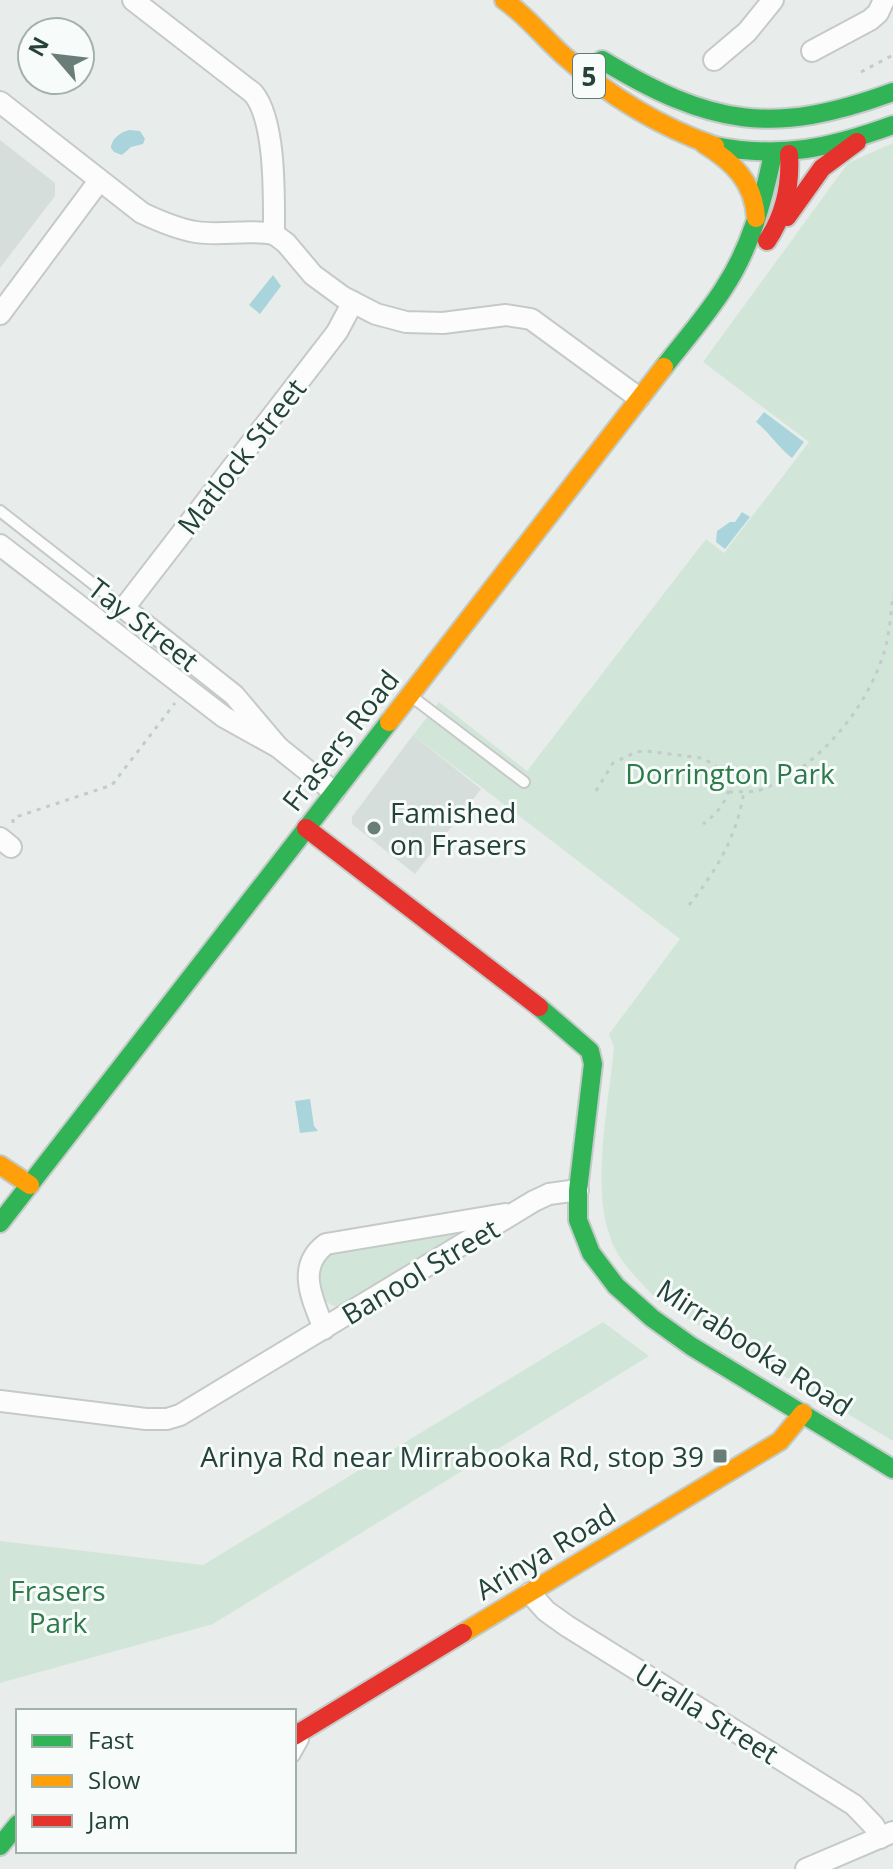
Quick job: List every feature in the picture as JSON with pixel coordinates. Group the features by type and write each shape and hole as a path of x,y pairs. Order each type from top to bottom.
{"main road":[{"name":"5","path":"504,0 533,22 561,53 622,103 665,129 704,144 781,154 829,148 893,125"},
{"name":"5","path":"533,22 570,39 631,79 686,106 737,118 782,120 823,116 893,92"},
{"path":"781,154 782,120"},
{"path":"770,237 826,164 866,137"},
{"name":"Frasers Road","path":"704,144 737,168 753,193 755,220 747,251"},
{"name":"Frasers Road","path":"0,1223 723,290 770,237 786,200 781,154"},
{"name":"Frasers Road","path":"723,290 747,251 781,154"},
{"name":"Mirrabooka Road","path":"306,828 564,1026 590,1051 593,1064 578,1190 578,1220 591,1253 616,1286 652,1318 691,1346 893,1469"},
{"path":"0,1165 30,1185"},
{"name":"Arinya Road","path":"302,1732 780,1441 803,1413"},
{"path":"0,1846 16,1826"}],"street":[{"path":"133,0 253,93 262,104 268,123 274,234"},
{"path":"714,60 753,25 773,0"},
{"path":"812,51 873,18 884,0"},
{"path":"0,102 142,213 197,232 274,234 286,243 313,275 376,314 406,322 443,323 506,315 531,319 639,398"},
{"path":"0,314 99,181"},
{"name":"Matlock Street","path":"124,608 337,332 353,302"},
{"name":"Tay Street","path":"0,545 224,717 278,747 334,792"},
{"name":"Tay Street","path":"124,608 234,695 278,747"},
{"name":"Banool Street","path":"0,1401 137,1418 174,1417 516,1212 549,1194 578,1190"},
{"name":"Banool Street","path":"324,1329 307,1277 315,1254 326,1244 516,1212"},
{"name":"Uralla Street","path":"530,1593 546,1611 567,1626 854,1805 886,1835"},
{"path":"806,1869 886,1835"}],"lane":[{"name":"Tay Street","path":"0,511 124,608"},
{"path":"410,695 524,782"}],"path":[{"path":"729,789 757,791 798,771 839,731 868,690 886,644 893,595"},
{"path":"6,842 13,818 112,785 179,698"},
{"path":"596,791 613,763 645,751 702,758 715,765 729,789"},
{"path":"703,824 716,813 729,789 755,777"},
{"path":"689,905 727,851 744,791"}],"shaded area":[{"path":"0,140 55,183 55,196 0,268"},
{"path":"413,735 481,789 415,874 352,824 352,817"}],"green space":[{"name":"Dorrington Park","path":"893,143 893,1441 658,1301 618,1255 610,1237 602,1193 603,1144 614,1047 609,1034 680,939 413,735 439,702 527,771 706,539 724,553 809,442 703,362 848,163"},
{"path":"467,1229 338,1307 323,1298 319,1291 319,1274 326,1258 333,1252"},
{"name":"Frasers Park","path":"603,1322 649,1356 213,1624 0,1683 0,1541 203,1565"}],"water":[{"path":"130,130 140,131 145,139 143,144 131,147 122,155 114,152 111,145 115,139"},
{"path":"273,275 281,286 260,314 249,305"},
{"path":"764,412 804,442 792,458 756,422"},
{"path":"742,512 750,517 725,549 716,542 717,531 735,522"},
{"path":"310,1099 314,1126 318,1131 300,1133 295,1101"}],"traffic: fast":[{"path":"602,60 677,99 710,111 743,117 777,119 812,115 893,92"},
{"path":"715,146 762,151 806,149 848,140 893,125"},
{"path":"664,367 710,308 742,256 755,223 773,154"},
{"path":"0,1223 389,722"},
{"path":"539,1007 590,1051 593,1064 578,1190 578,1220 591,1253 616,1286 652,1318 691,1346 893,1469"},
{"path":"0,1846 16,1826"}],"traffic: slow":[{"path":"504,0 563,55 616,97 673,129 715,146"},
{"path":"704,144 740,174 751,194 756,218"},
{"path":"389,722 664,367"},
{"path":"0,1165 30,1185"},
{"path":"463,1633 780,1441 803,1413"}],"traffic: jam":[{"path":"787,217 822,168 857,142"},
{"path":"767,241 786,199 789,154"},
{"path":"306,828 539,1007"},
{"path":"296,1735 463,1633"}],"place":[{"name":"Famished on Frasers","path":"374,828"},
{"name":"Arinya Rd near Mirrabooka Rd, stop 39","path":"720,1456"}]}
